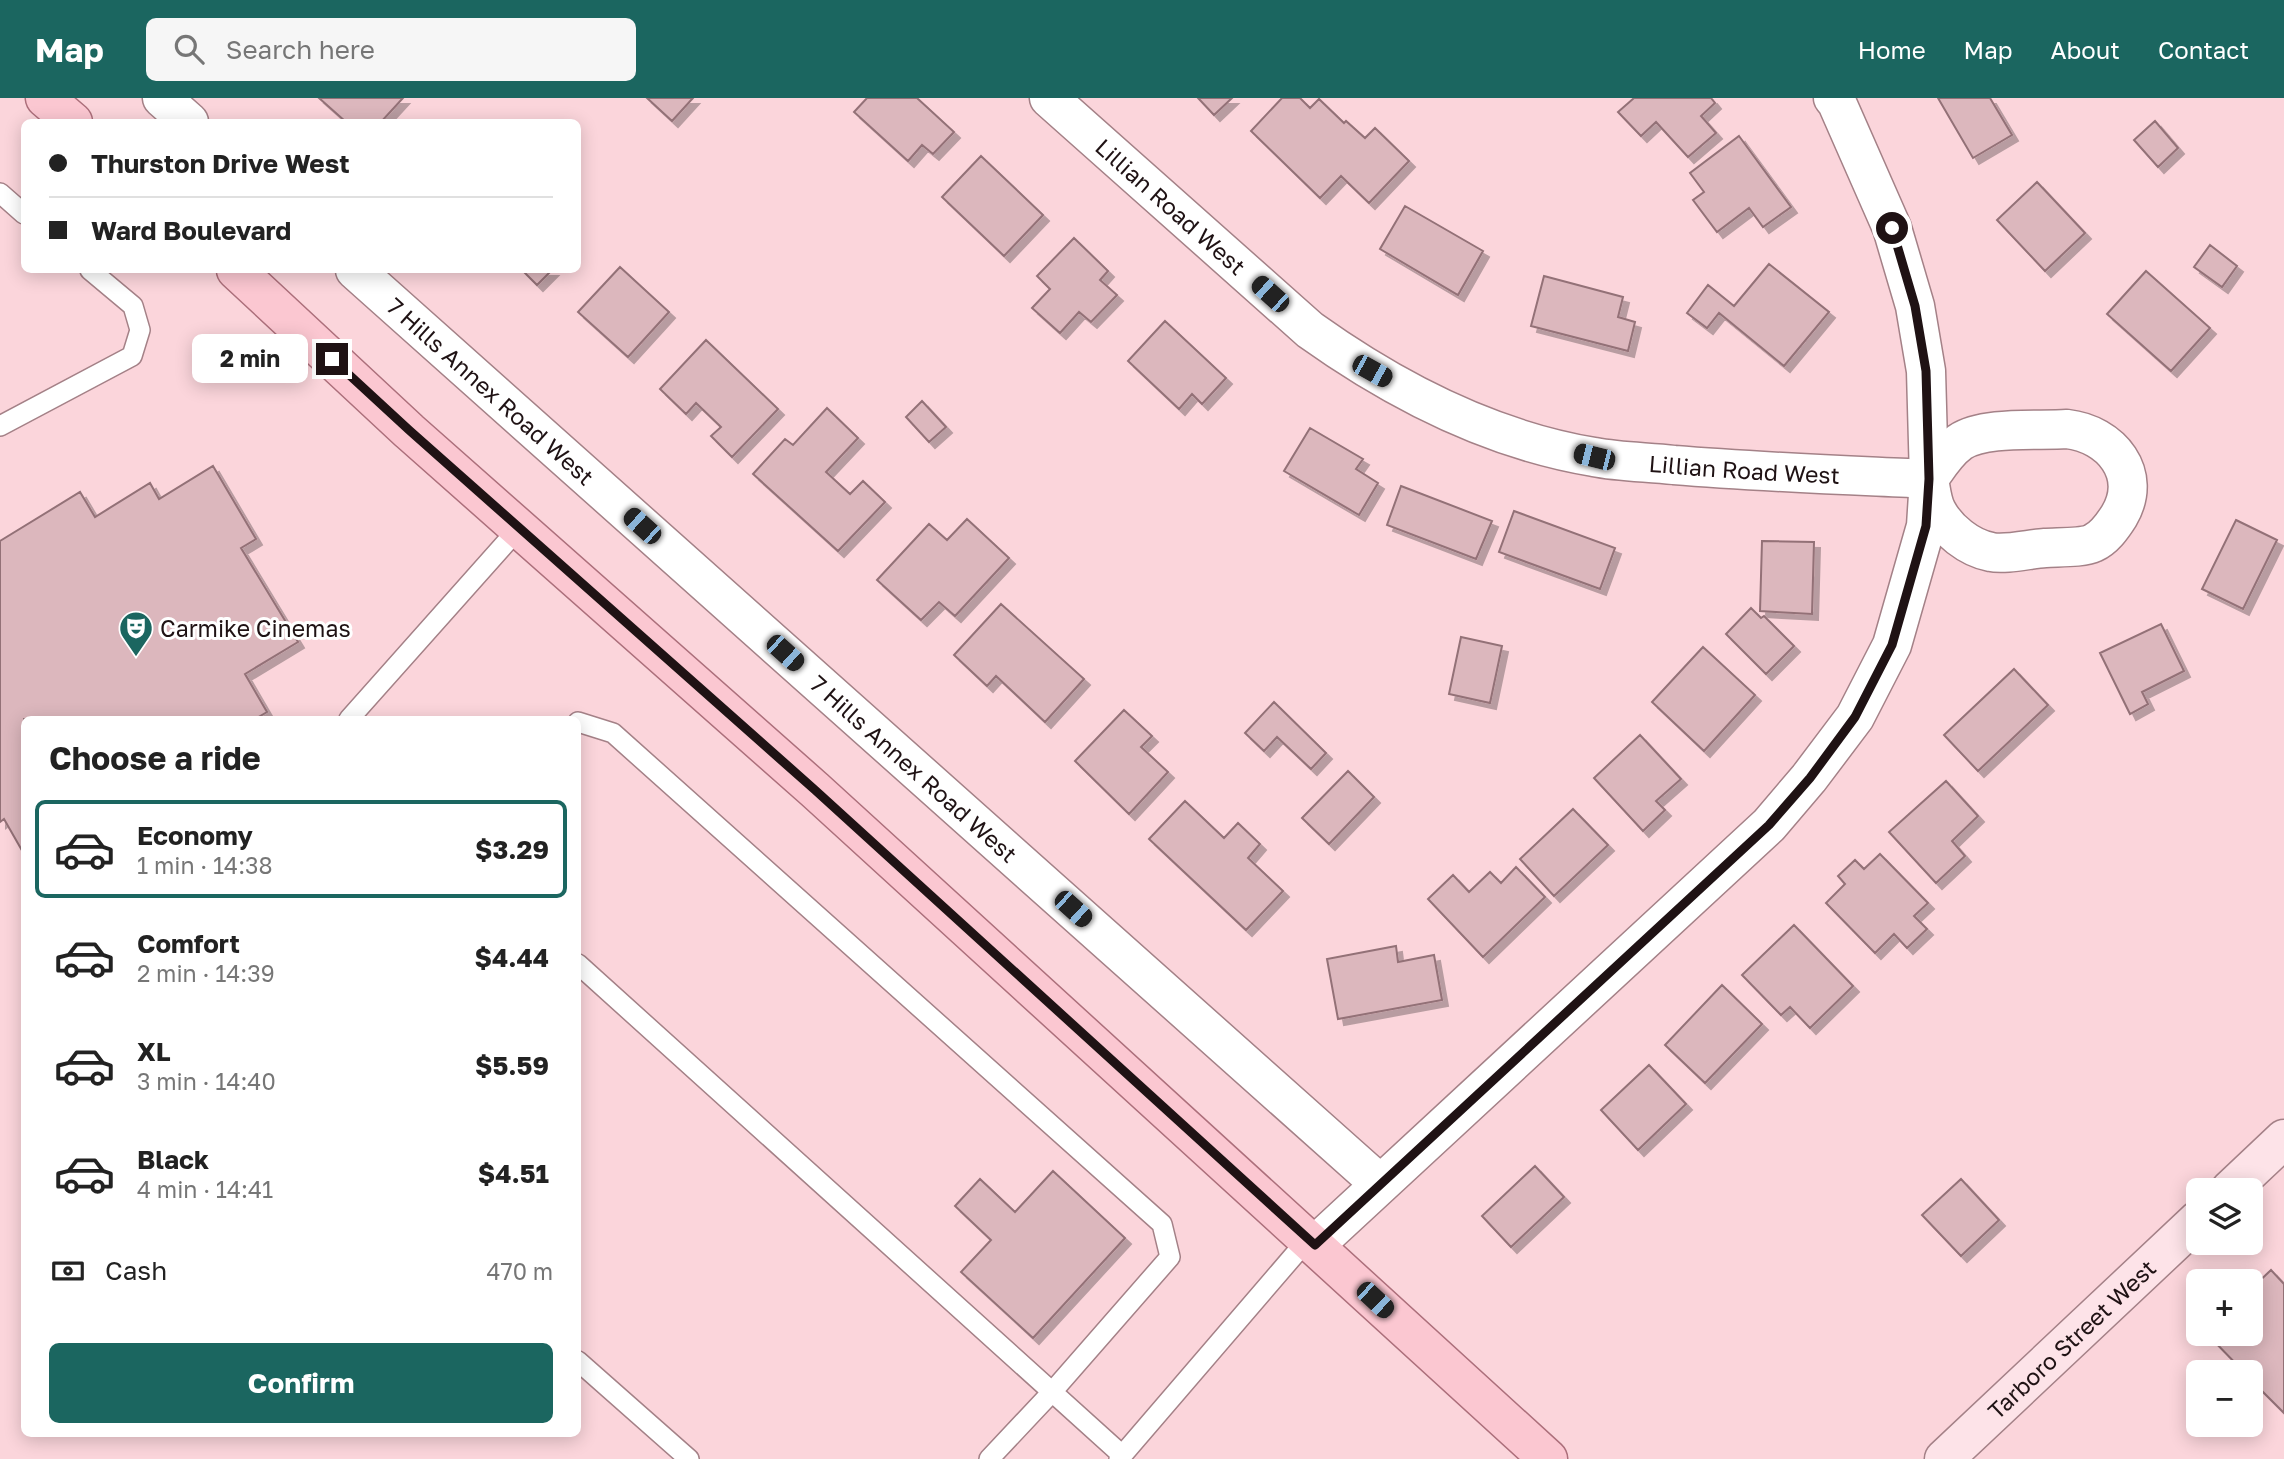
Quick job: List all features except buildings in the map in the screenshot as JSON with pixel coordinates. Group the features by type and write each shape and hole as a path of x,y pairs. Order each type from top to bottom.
{"main road":[{"path":"45,98 70,119"},
{"path":"239,273 409,430 815,790 1548,1459"},
{"path":"2243,1178 2284,1139"},
{"name":"Tarboro Street West","path":"1944,1459 2186,1231"}],"street":[{"path":"162,98 186,119"},
{"name":"Lillian Road West","path":"1049,98 1310,330 1353,361 1463,418 1524,441 1594,457 1727,469 1929,479"},
{"path":"1312,1242 1380,1184 1769,825 1810,778 1855,717 1892,645 1926,526 1929,479 1926,371 1915,306 1892,228 1838,100"},
{"name":"7 Hills Annex Road West","path":"358,273 1380,1184"},
{"path":"2067,429 2082,431 2105,441 2125,469 2127,494 2124,507 2111,528 2091,544 1991,553 1954,533 1937,510 1929,479 1946,454 1962,441 1981,433 2067,429"}],"lane":[{"path":"0,193 21,211"},
{"path":"0,426 132,356 140,330 133,306 94,273"},
{"path":"352,716 519,528"},
{"path":"581,723 613,733 1162,1224 1170,1257 1052,1392 989,1459"},
{"path":"581,967 1052,1392 1120,1457 1312,1242"},
{"path":"581,1364 689,1459"}],"place":[{"name":"Carmike Cinemas","path":"136,658"}],"route":[{"path":"332,359 815,790 1315,1245 1769,825 1810,778 1855,717 1892,645 1926,526 1929,479 1926,371 1915,306 1892,228"}]}
